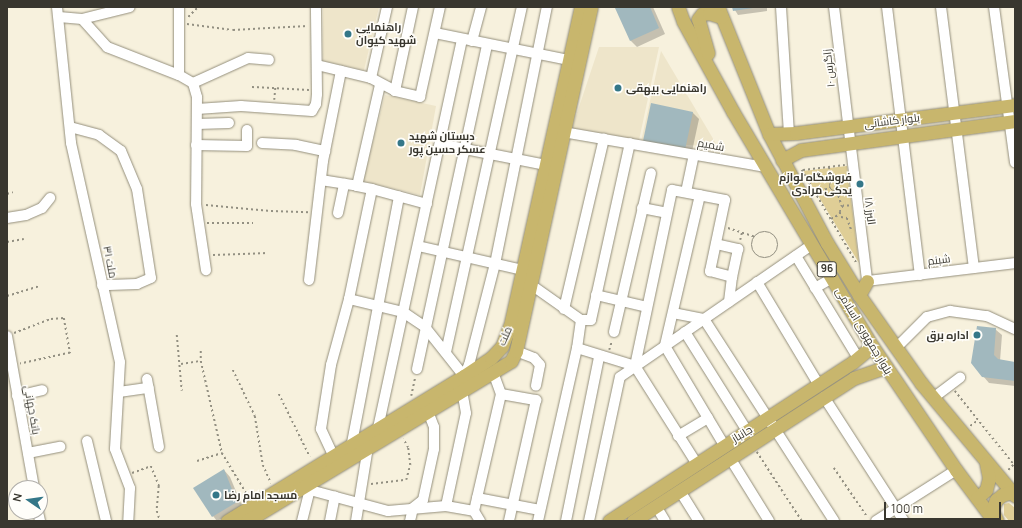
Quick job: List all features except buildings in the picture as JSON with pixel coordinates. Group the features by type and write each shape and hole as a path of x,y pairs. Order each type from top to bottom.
{"main road":[{"name":"ملت","path":"247,521 306,482 428,411 465,384 502,346 511,322 581,7"},
{"name":"ملت","path":"227,521 274,490 306,482 315,466 409,410 493,372 511,361 516,351 591,7"},
{"name":"بلوار جمهوری اسلامی","path":"678,7 683,21 726,98 811,245 872,346 956,470 994,521"},
{"name":"بلوار جمهوری اسلامی","path":"719,12 769,134 788,172 859,295 933,398 1013,494"},
{"path":"719,12 702,14 698,19 698,26 726,98"},
{"name":"بلوار کاشانی","path":"769,134 899,120 1011,105"},
{"name":"بلوار کاشانی","path":"782,160 796,153 902,136 1012,121"},
{"path":"789,133 788,144 796,153"},
{"path":"859,295 867,282"},
{"name":"جانباز","path":"616,519 724,445 819,385 858,358 872,346"},
{"name":"جانباز","path":"633,521 854,378 886,367"},
{"path":"977,498 986,490 989,478 985,461"},
{"path":"997,521 992,510 996,500 1002,495 1013,494"}],"street":[{"path":"82,20 130,7"},
{"path":"179,7 180,75"},
{"path":"197,109 241,106 312,111 316,104 317,92 316,7"},
{"path":"371,78 387,7"},
{"path":"394,91 413,7"},
{"path":"317,65 371,78 380,85 394,91 420,97 440,7"},
{"path":"378,428 440,144 467,40 480,7"},
{"path":"446,352 468,258 522,7"},
{"path":"446,506 466,413 465,384 495,264 547,7"},
{"path":"781,7 789,133"},
{"name":"زاگرس ۱۰","path":"834,7 850,144"},
{"path":"887,7 899,120 920,275"},
{"path":"941,7 974,268"},
{"path":"994,7 1011,105 1015,163"},
{"path":"58,12 82,20 107,47 180,75 193,83 197,97 196,204 206,270"},
{"name":"ملت ۳۱","path":"58,12 70,128 70,143 120,362 115,448 130,488 128,521"},
{"path":"435,33 569,60"},
{"path":"417,369 487,44"},
{"path":"193,83 248,58 269,60"},
{"path":"309,280 325,151 341,71"},
{"path":"356,186 380,85"},
{"path":"197,124 229,123"},
{"path":"70,128 99,135 121,151 137,189 151,278 137,284 102,285"},
{"path":"196,146 247,146 247,130"},
{"name":"شمیم","path":"564,132 766,167"},
{"path":"564,309 604,139"},
{"path":"262,143 296,145 325,151"},
{"path":"440,144 546,165"},
{"path":"530,284 581,320 591,320 630,144"},
{"name":"البرز ۱۸","path":"850,144 867,282"},
{"path":"686,192 694,155"},
{"path":"614,332 651,173"},
{"path":"321,180 372,189 427,204"},
{"path":"338,213 344,184"},
{"path":"333,455 321,429 331,365 349,299 372,189"},
{"path":"697,464 635,366 672,190 725,200 710,271 732,277"},
{"path":"700,195 665,346 724,445"},
{"path":"352,443 399,196"},
{"path":"7,218 32,213 42,208 50,198"},
{"path":"642,208 667,213"},
{"path":"716,244 738,249 732,277 729,302"},
{"path":"589,521 620,377 811,245"},
{"path":"418,246 523,270"},
{"path":"796,256 858,358"},
{"name":"شبنم","path":"867,282 1015,263"},
{"path":"815,288 832,278"},
{"path":"757,282 819,385"},
{"path":"596,295 647,307"},
{"path":"349,299 403,312 425,327 446,352 465,384"},
{"path":"896,348 927,317 950,311 987,316 1015,329"},
{"path":"673,313 704,319 834,521"},
{"path":"538,521 577,348 581,320"},
{"path":"685,332 747,431"},
{"name":"بانک جهانی","path":"7,339 33,480"},
{"path":"577,348 603,358 635,366"},
{"path":"516,351 534,358 540,365 536,386"},
{"path":"566,521 603,358"},
{"path":"480,521 474,511 501,394 493,372"},
{"path":"933,398 960,378"},
{"path":"119,392 148,383 159,448"},
{"path":"17,396 42,390"},
{"path":"501,394 536,400 509,521"},
{"path":"824,397 904,521"},
{"path":"410,521 413,508 422,500 434,450 434,426 428,411"},
{"path":"678,436 708,418"},
{"path":"87,441 106,521"},
{"path":"28,453 60,447"},
{"path":"356,521 368,447"},
{"path":"730,458 769,521"},
{"path":"876,521 956,470"},
{"path":"302,521 306,482 335,496 360,502 386,516 413,508 446,506 474,511"},
{"path":"680,490 699,521"},
{"path":"330,521 335,496"},
{"path":"477,498 540,510"},
{"path":"656,506 665,521"}],"path":[{"path":"180,23 198,7"},
{"path":"180,23 234,30 284,29 316,25"},
{"path":"252,87 317,92"},
{"path":"788,172 852,165"},
{"path":"829,167 833,180 830,188"},
{"path":"802,170 856,263"},
{"path":"833,180 840,184 837,191"},
{"path":"815,192 830,188 837,191 843,206 840,214 831,219"},
{"path":"7,194 13,192"},
{"path":"196,204 271,211 317,212"},
{"path":"843,206 849,206 852,210"},
{"path":"840,214 844,218 850,217"},
{"path":"198,223 253,223"},
{"path":"719,226 742,231 755,237"},
{"path":"761,233 772,234 778,244 775,254 765,259 755,254 752,247 755,237 761,233"},
{"path":"7,242 24,239"},
{"path":"203,255 268,253"},
{"path":"7,296 39,286"},
{"path":"7,339 51,319 64,318 70,353 12,366"},
{"path":"603,358 614,332"},
{"path":"177,335 182,390"},
{"path":"201,351 200,362 222,453 252,504"},
{"path":"180,364 200,362"},
{"path":"409,410 417,369"},
{"path":"233,370 255,416 262,465 274,490"},
{"path":"950,385 1015,466"},
{"path":"279,394 315,466"},
{"path":"363,483 380,485 406,480 410,465 408,448 398,429"},
{"path":"752,444 802,521"},
{"path":"197,461 222,453"},
{"path":"125,476 151,466 159,486 157,510 160,521"},
{"path":"834,468 870,521"}],"shaded area":[{"name":"راهنمایی شهید کیوان","path":"323,7 379,7 364,70 323,61"},
{"name":"راهنمایی بیهقی","path":"599,47 659,47 639,140 572,128"},
{"path":"661,51 718,147 641,142"},
{"name":"دبستان شهید عسکر حسین پور","path":"385,95 436,106 420,195 363,181"},
{"path":"847,166 859,263 803,171"},
{"path":"1009,503 1015,508 1015,521 1009,521 1004,515 1004,504"}],"place":[{"name":"راهنمایی شهید کیوان","path":"348,34"},
{"name":"راهنمایی بیهقی","path":"618,88"},
{"name":"دبستان شهید عسکر حسین پور","path":"401,143"},
{"name":"فروشگاه لوازم یدکی مرادی","path":"860,184"},
{"name":"اداره برق","path":"977,335"},
{"name":"مسجد امام رضا","path":"216,495"}]}
